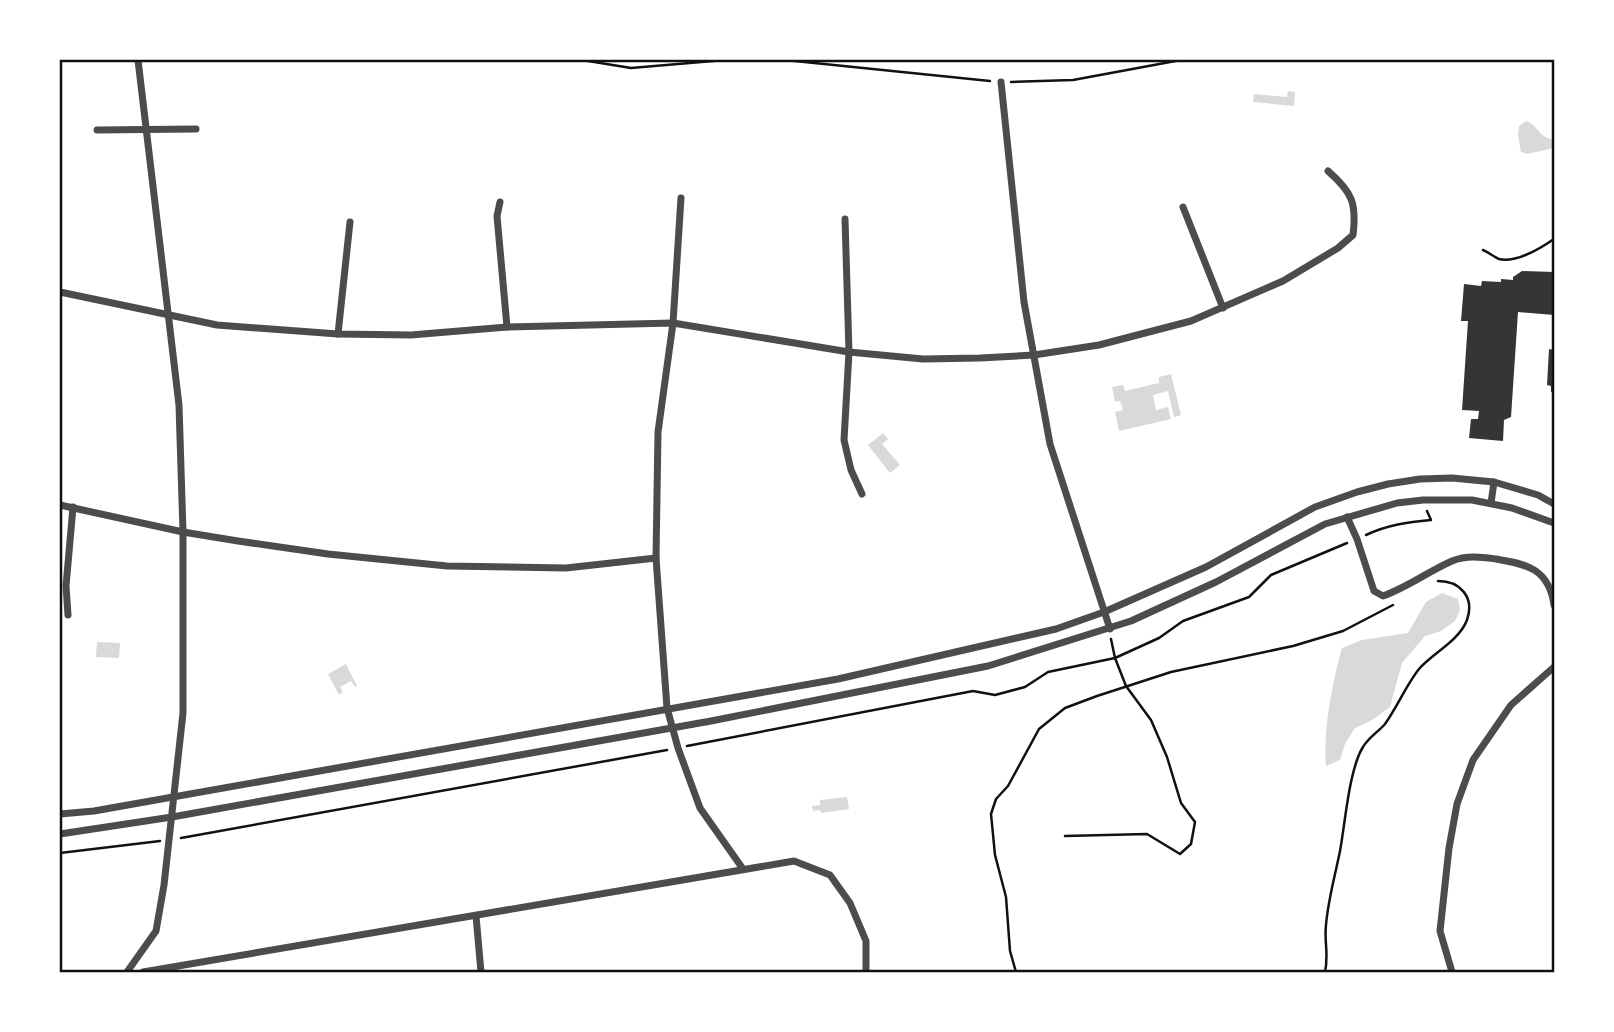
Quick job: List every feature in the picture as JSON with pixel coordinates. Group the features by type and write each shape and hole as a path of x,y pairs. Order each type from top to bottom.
{"street":[{"path":"127,972 156,931 183,713 183,531 179,404 138,60"},
{"path":"1001,82 1024,302 1050,444 1110,629"},
{"path":"97,130 196,129"},
{"path":"60,292 217,325 338,334 411,335 507,327 673,323 849,352 923,359 1034,355 1099,345 1191,321 1283,281 1338,248 1353,235 1356,214 1351,195 1328,171"},
{"path":"681,198 673,323 658,432 656,558 667,708 700,808 743,869"},
{"path":"500,202 497,216 507,327"},
{"path":"1183,206 1223,308"},
{"path":"845,219 849,352 844,440 851,470 862,494"},
{"path":"338,334 350,222"},
{"path":"60,814 94,811 838,679 1056,629 1104,612 1206,567 1315,507 1357,492 1420,479 1452,478 1494,482 1538,495 1555,504"},
{"path":"1491,503 1494,482"},
{"path":"60,834 172,817 673,727 988,666 1110,629 1171,604 1325,524 1397,503 1472,500 1538,515 1555,523"},
{"path":"60,505 183,531 328,554 447,565 566,568 656,558"},
{"path":"68,615 66,586 73,507"},
{"path":"1347,517 1374,591 1384,596 1454,560 1476,556 1526,564 1538,572 1548,584 1555,605"},
{"path":"1452,972 1440,930 1457,804 1473,760 1505,713 1520,696 1555,667"},
{"path":"143,972 794,862 830,874 850,903 866,941 866,972"},
{"path":"476,916 481,972"}],"path":[{"path":"582,60 631,68 725,60"},
{"path":"785,60 1001,82 1073,80 1181,60"},
{"path":"1294,60 1555,60"},
{"path":"1483,250 1498,258 1507,259 1526,254 1555,239"},
{"path":"60,853 169,840 678,748 973,691 995,695 1025,687 1048,672 1115,657 1159,638 1183,621 1249,597 1271,575 1379,529 1405,522 1431,520 1423,500"},
{"path":"1325,972 1329,956 1325,929 1329,895 1354,772 1363,747 1382,727 1418,670 1448,643 1466,622 1467,596 1460,586 1450,581 1434,580"},
{"path":"1016,972 1010,951 1006,897 995,855 991,814 996,799 1008,786 1023,754 1039,729 1065,708 1126,686 1171,672 1293,646 1343,631 1396,602"},
{"path":"1065,836 1147,834 1180,854 1191,844 1195,822 1181,803 1167,757 1151,720 1126,686 1115,657 1110,629"}],"shaded area":[{"path":"1288,91 1295,92 1294,106 1253,102 1254,94 1287,97"},
{"path":"1526,121 1544,136 1554,140 1554,148 1527,154 1521,152 1519,126"},
{"path":"1171,374 1181,415 1174,417 1168,391 1153,395 1156,410 1168,407 1171,419 1119,431 1115,412 1123,410 1120,401 1115,402 1112,387 1123,385 1125,391 1159,383 1159,377"},
{"path":"883,433 888,439 882,444 900,465 890,473 868,445"},
{"path":"1442,593 1458,599 1460,610 1455,621 1441,631 1425,636 1402,663 1390,707 1355,728 1345,744 1340,760 1326,766 1329,707 1342,648 1362,640 1408,633 1426,602"},
{"path":"97,642 120,643 119,658 96,657"},
{"path":"346,664 357,686 351,681 340,687 343,692 339,695 328,674"},
{"path":"847,797 849,809 821,813 820,810 813,811 812,806 820,805 820,800"}],"building":[{"path":"1522,271 1554,272 1554,315 1518,312 1511,417 1504,420 1503,441 1469,438 1471,419 1478,419 1479,411 1462,410 1468,321 1461,321 1464,284 1481,286 1482,281 1513,280 1513,277"},
{"path":"1549,349 1554,350 1554,393 1551,392 1551,386 1547,385"}]}
